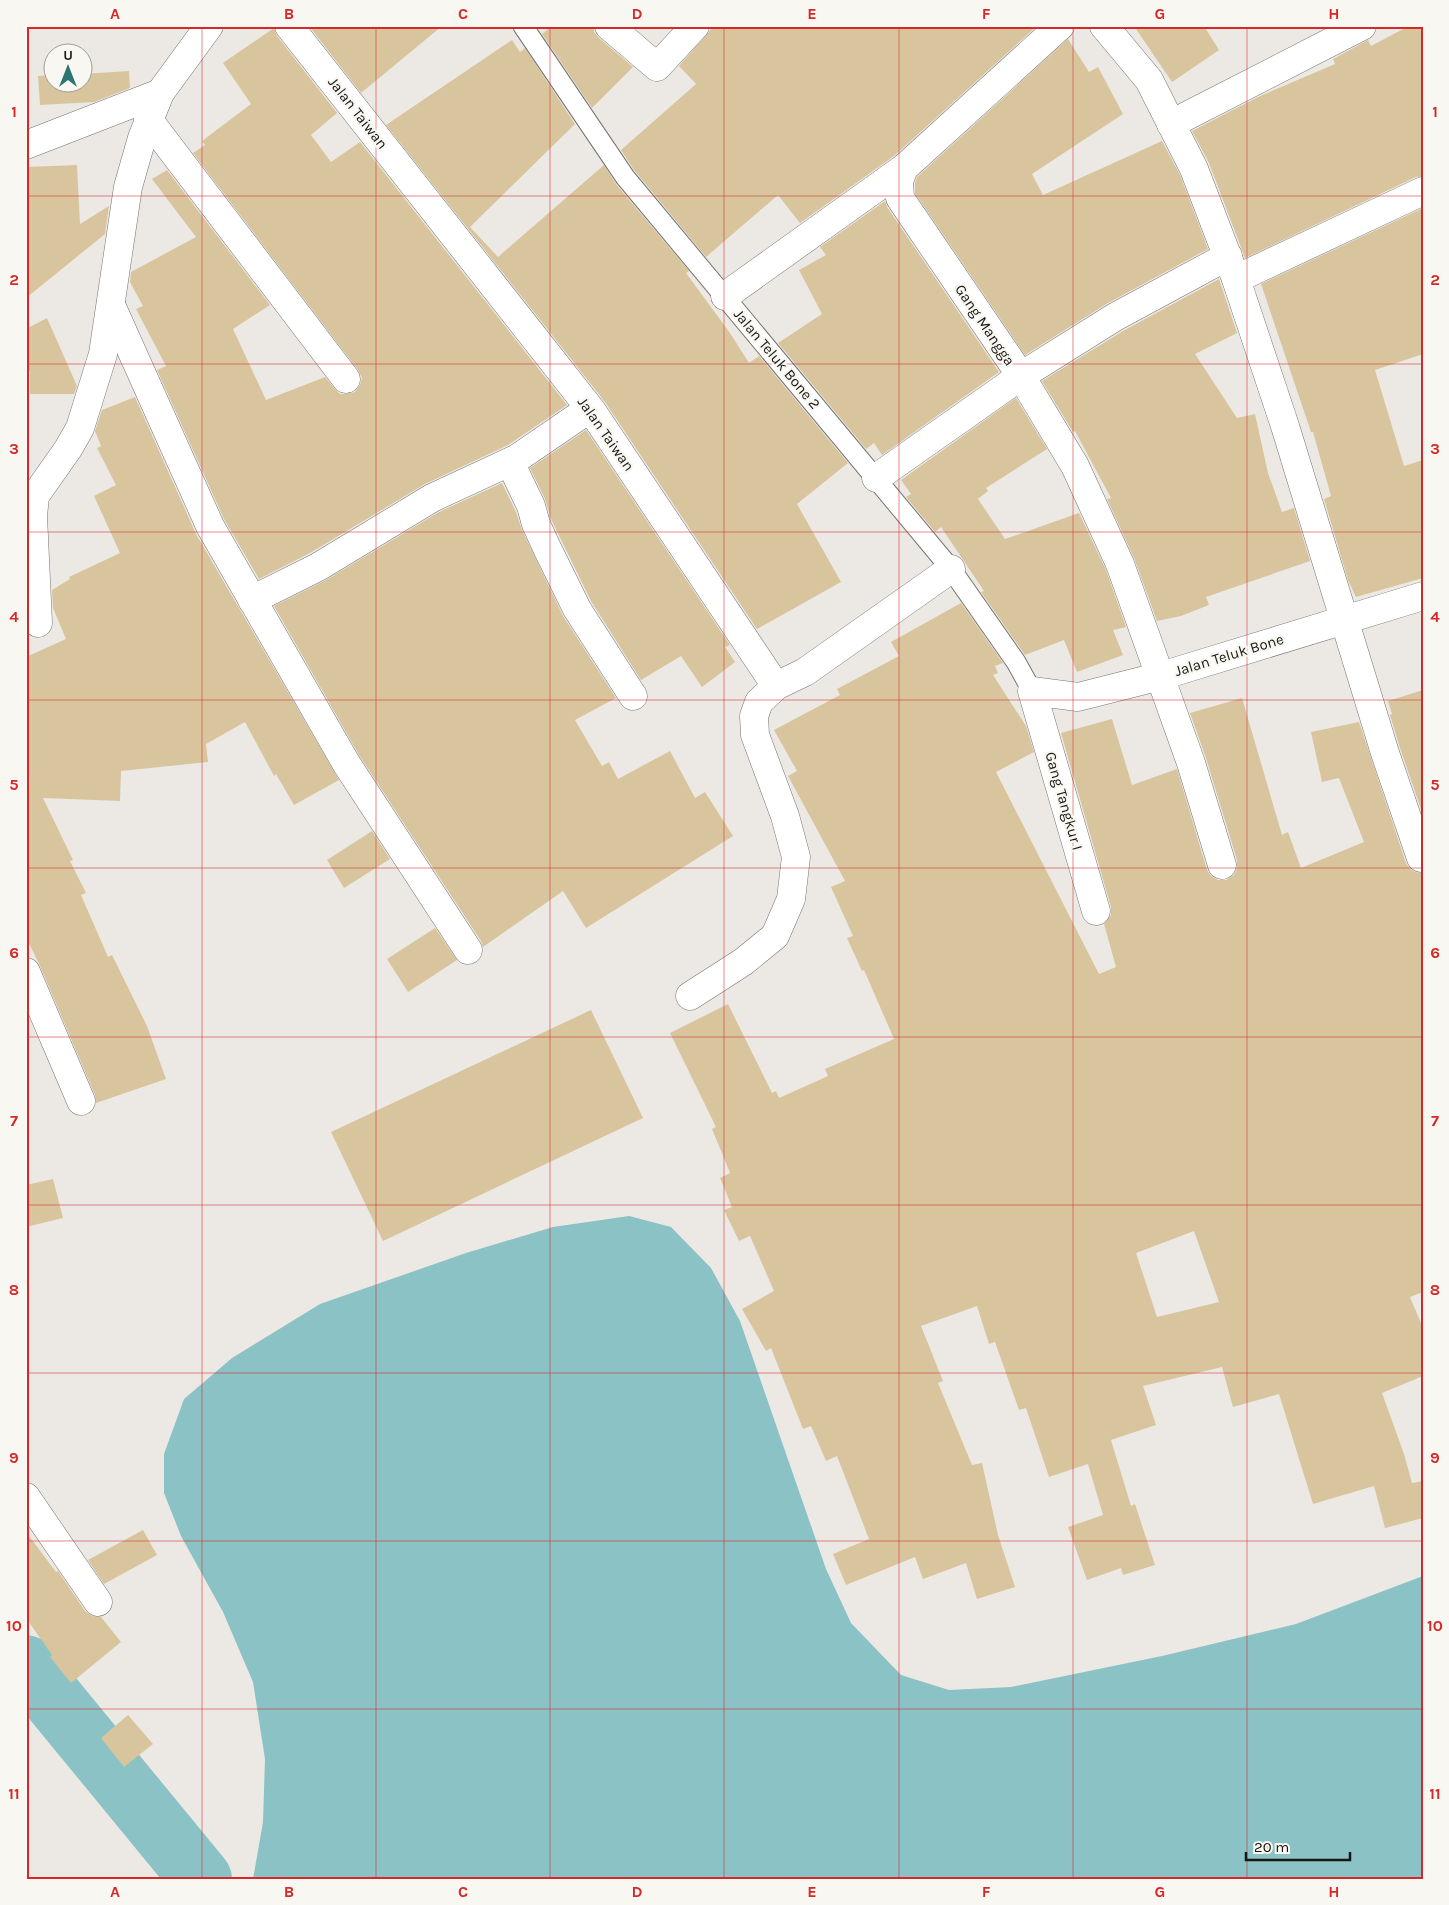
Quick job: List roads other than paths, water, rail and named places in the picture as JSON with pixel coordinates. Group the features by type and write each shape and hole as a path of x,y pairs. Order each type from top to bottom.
{"street":[{"path":"38,623 33,516 35,496 68,449 80,428 103,354 128,187 148,119 160,93 209,26"},
{"name":"Jalan Taiwan","path":"289,26 590,408 776,686"},
{"path":"609,26 658,68 695,26"},
{"path":"725,296 904,168 1060,26"},
{"path":"1104,26 1149,80 1194,169 1232,267 1285,426 1344,620 1421,858"},
{"path":"1171,124 1362,26"},
{"path":"26,144 160,93"},
{"path":"148,119 346,379"},
{"name":"Gang Mangga","path":"904,168 899,181 900,198 1021,376 1075,466 1120,564 1191,764 1222,865"},
{"path":"876,478 1021,376 1115,316 1423,191"},
{"path":"111,305 210,526 346,764 468,950"},
{"path":"252,600 318,567 432,498 510,462 590,408"},
{"path":"510,462 531,506 536,524 577,609 633,696"},
{"path":"690,996 743,962 775,936 791,899 796,857 785,816 755,735 754,716 760,702 776,686 805,672 952,569"},
{"name":"Jalan Teluk Bone","path":"1032,691 1078,697 1161,676 1423,596"},
{"name":"Gang Tangkur I","path":"1032,691 1096,911"},
{"path":"26,972 81,1100"},
{"path":"26,1497 98,1602"}],"lane":[{"name":"Jalan Teluk Bone 2","path":"522,26 625,177 952,569 1016,662 1032,691"}],"water":[{"path":"629,1216 671,1227 711,1268 740,1321 826,1569 851,1623 901,1675 949,1690 1011,1687 1162,1656 1296,1624 1423,1576 1423,1879 253,1879 263,1822 265,1759 253,1682 223,1612 181,1536 164,1493 164,1454 184,1399 232,1358 320,1304 466,1253 553,1227"}],"waterway":[{"path":"26,1666 201,1879"}]}
